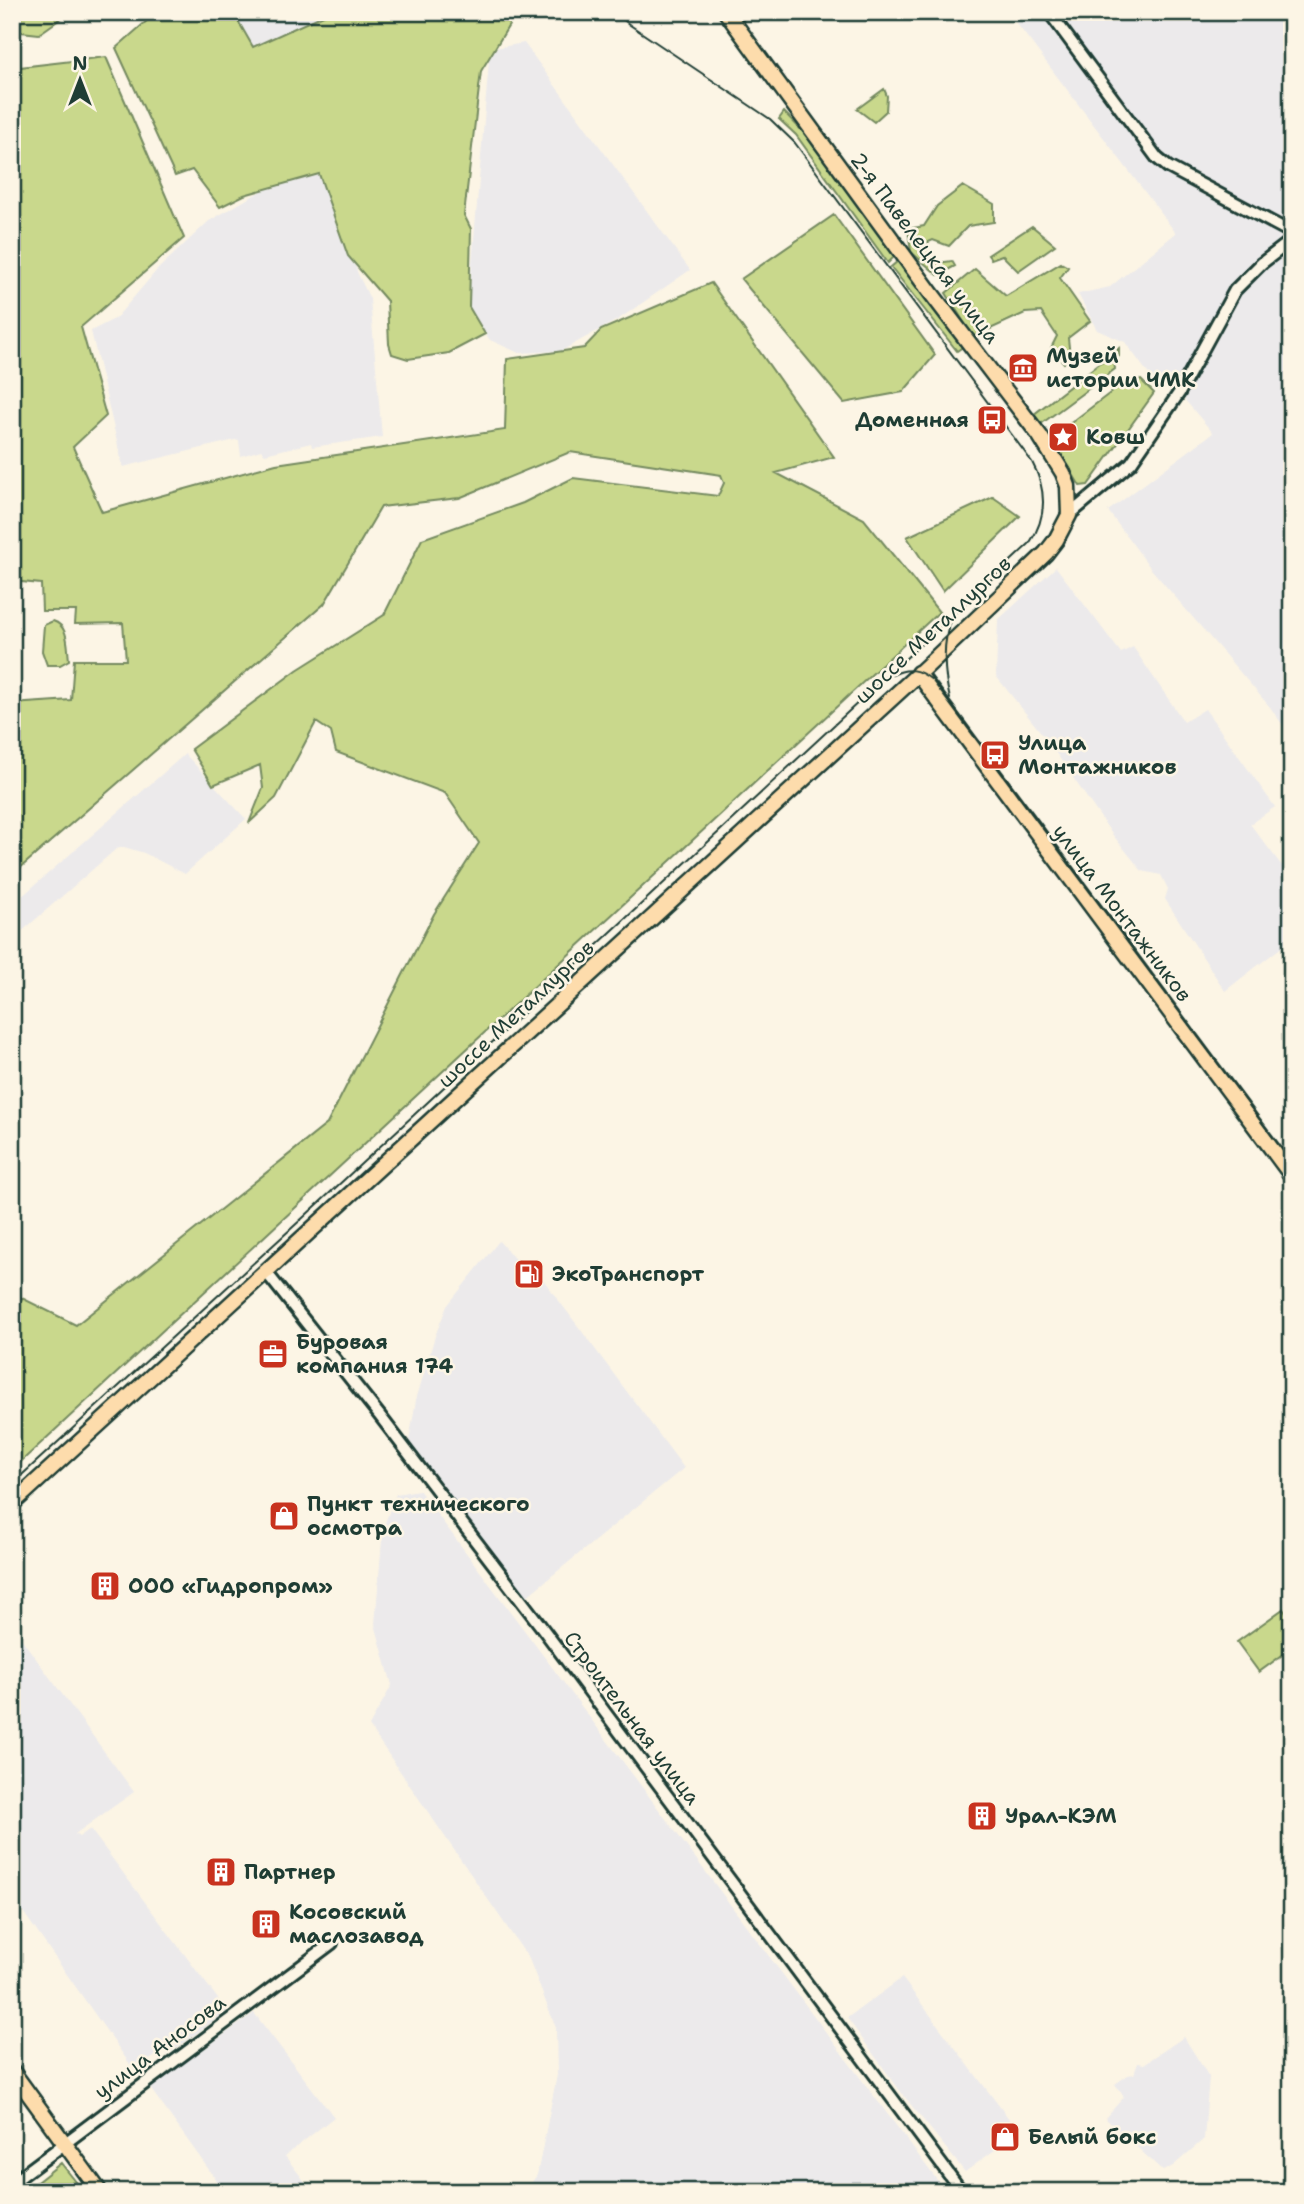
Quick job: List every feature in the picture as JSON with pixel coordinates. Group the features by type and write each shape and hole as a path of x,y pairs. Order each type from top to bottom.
{"main road":[{"name":"2-я Павелецкая улица","path":"726,12 907,260 1040,436 1068,486 1069,515"},
{"name":"шоссе Металлургов","path":"12,1504 918,673 1045,553 1069,515"},
{"name":"улица Монтажников","path":"918,673 1292,1176"},
{"path":"12,2071 100,2192"}],"street":[{"path":"1049,12 1157,158 1168,167 1292,233"},
{"path":"1069,515 1131,463 1179,393 1235,290 1262,263 1292,240"},
{"name":"Строительная улица","path":"266,1272 540,1625 962,2192"},
{"name":"улица Аносова","path":"12,2183 332,1943"}],"shaded area":[{"path":"233,12 330,12 253,47"},
{"path":"1008,12 1292,12 1292,738 1270,707 1152,570 1108,511 1213,433 1179,393 1150,376 1125,342 1097,330 1078,294 1110,287 1176,233"},
{"path":"524,43 690,270 619,319 561,351 519,353 490,340 468,311 490,49"},
{"path":"319,158 358,274 370,299 382,437 312,447 311,443 265,454 261,450 241,456 239,441 235,440 123,467 91,331 116,318 157,270 209,221"},
{"path":"1056,567 1121,653 1133,647 1184,722 1205,709 1275,807 1250,824 1292,879 1292,939 1225,991 1165,899 1168,889 1161,875 1142,871 1112,834 1047,740 996,676 998,620"},
{"path":"185,754 246,819 185,874 144,853 124,847 116,849 12,940 12,905"},
{"path":"499,1241 519,1264 527,1258 684,1468 526,1597 409,1441 416,1400 447,1306"},
{"path":"419,1490 946,2192 525,2192 537,2175 557,2075 556,2028 529,1959 369,1726 392,1685 375,1624 383,1528 396,1494"},
{"path":"12,1626 134,1792 75,1834 79,1837 90,1829 227,2011 167,2055 163,2051 134,2070 12,1896"},
{"path":"902,1978 1019,2132 965,2172 904,2096 847,2018"},
{"path":"254,2013 334,2117 285,2156 313,2192 225,2192 150,2088"},
{"path":"1184,2037 1209,2077 1204,2139 1173,2166 1163,2171 1105,2118 1124,2097 1115,2084 1134,2074 1138,2063 1144,2064"}],"green space":[{"path":"12,12 70,12 39,34 12,31"},
{"path":"157,12 233,12 253,47 330,12 505,12 509,25 481,71 464,215 471,229 469,307 485,334 449,353 408,359 392,354 387,301 348,256 319,174 244,195 220,207 192,170 175,176 116,48"},
{"path":"106,57 184,238 81,327 106,416 73,447 102,512 276,464 505,430 507,359 584,348 601,330 711,283 834,457 776,473 864,519 939,612 12,1470 12,1293 76,1325 327,1124 434,914 479,843 445,793 336,752 331,732 316,722 276,798 249,823 263,788 260,765 213,785 191,749 297,670 384,615 422,539 523,503 573,478 718,496 724,483 721,475 570,452 459,498 381,507 324,604 12,875 12,704 71,700 74,660 126,660 123,623 75,624 76,611 42,611 41,584 12,581 12,68"},
{"path":"884,89 887,96 886,111 874,122 857,109"},
{"path":"784,112 808,137 895,256 888,263 796,135 779,119"},
{"path":"963,186 994,204 994,222 968,226 949,246 933,240 924,244 937,263 952,261 955,266 938,275 911,252 908,229 924,226 937,206"},
{"path":"834,215 935,355 903,392 844,403 741,279"},
{"path":"1032,226 1055,245 1018,271 1002,255 991,259 988,255"},
{"path":"898,261 964,346 957,351 891,267"},
{"path":"1061,263 1068,267 1060,278 1090,321 1068,338 1070,357 1064,363 1051,348 1057,336 1041,312 1025,313 973,337 946,293 975,269 1006,296"},
{"path":"1119,348 1119,356 1114,361 1115,369 1041,424 1033,415"},
{"path":"1141,380 1154,393 1088,485 1080,486 1051,438 1126,381"},
{"path":"993,497 1020,516 943,591 907,537"},
{"path":"53,621 62,627 67,642 69,660 60,665 47,665 42,651 44,625"},
{"path":"1283,1609 1292,1621 1292,1648 1259,1672 1237,1642"},
{"path":"61,2163 84,2192 37,2192 32,2186"}],"tram line":[{"path":"12,1484 1029,544 1035,534 1043,504 1040,483 1032,462 795,143 770,119 614,12"},
{"path":"950,699 945,655 953,613"},
{"path":"892,675 913,670 932,680 1292,1163"}],"place":[{"name":"Музей истории ЧМК","path":"1023,368"},
{"name":"Доменная","path":"992,420"},
{"name":"Ковш","path":"1063,437"},
{"name":"Улица Монтажников","path":"995,755"},
{"name":"ЭкоТранспорт","path":"529,1274"},
{"name":"Буровая компания 174","path":"273,1354"},
{"name":"Пункт технического осмотра","path":"284,1516"},
{"name":"ООО «Гидропром»","path":"105,1586"},
{"name":"Урал-КЭМ","path":"982,1816"},
{"name":"Партнер","path":"221,1872"},
{"name":"Косовский маслозавод","path":"266,1924"},
{"name":"Белый бокс","path":"1005,2137"}]}
